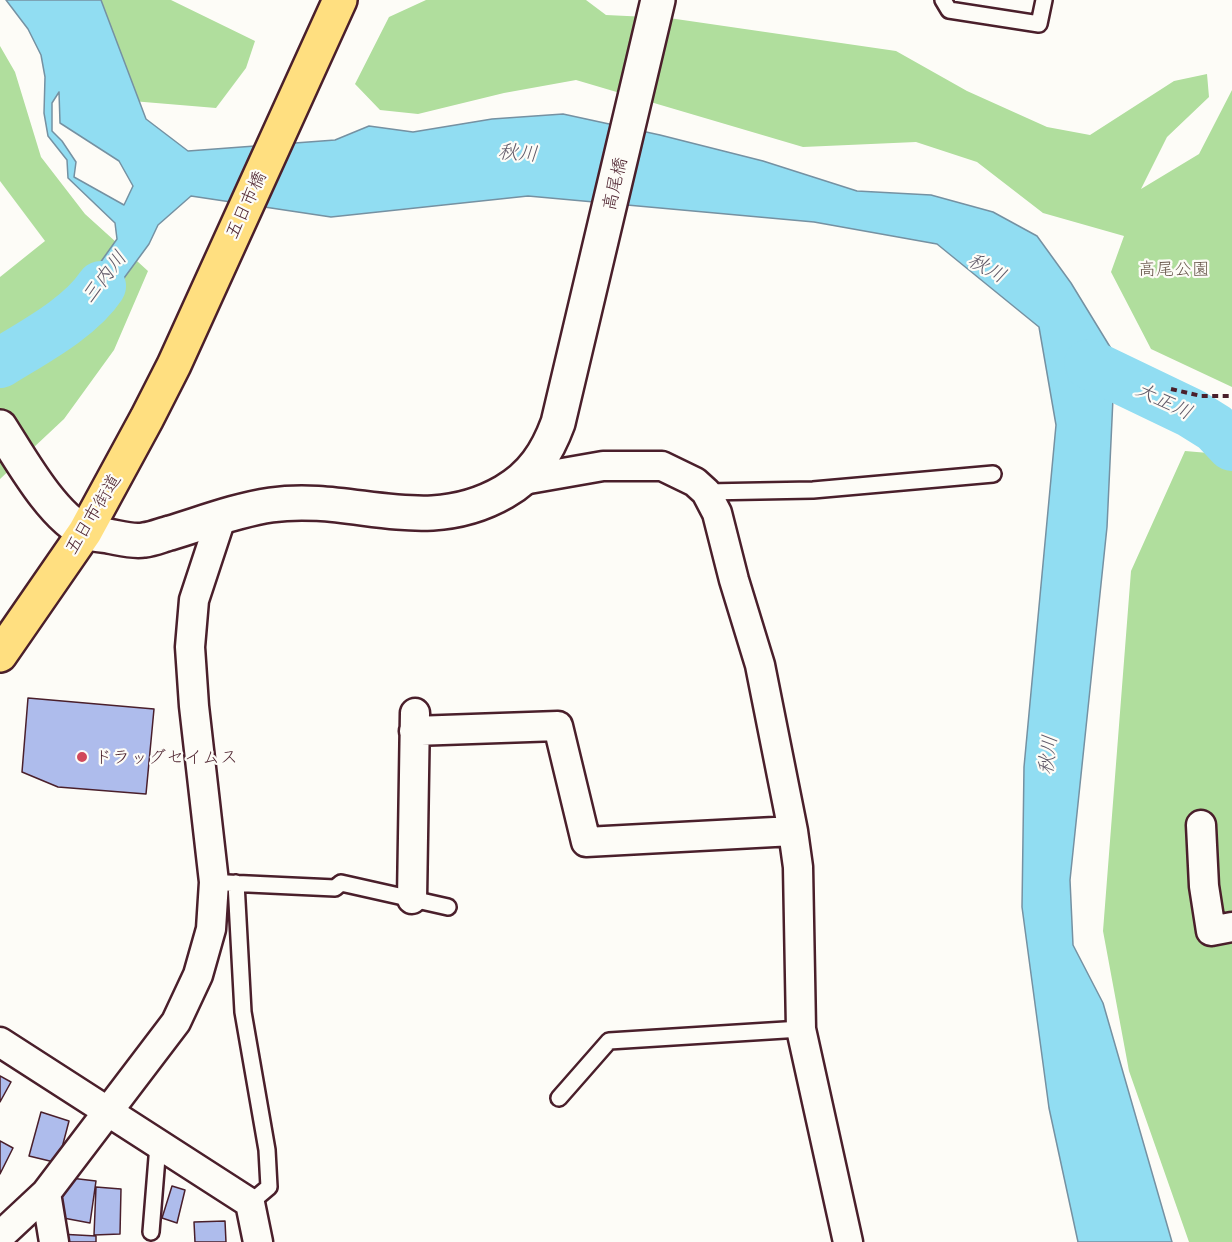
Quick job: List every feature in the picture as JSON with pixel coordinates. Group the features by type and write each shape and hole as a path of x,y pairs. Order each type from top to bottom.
{"main road":[{"name":"五日市橋","path":"174,365 340,0"},
{"name":"五日市街道","path":"0,655 86,532 174,365"}],"street":[{"name":"高尾橋","path":"523,480 542,458 553,436 563,405 658,0"},
{"path":"0,427 56,510 86,532 123,539 145,540 269,505 296,503 337,505 406,514 443,513 486,501 523,480 603,466 662,466 695,482 706,492 717,513 734,580 760,665 793,831 798,867 801,1029 848,1242"},
{"path":"0,1236 46,1193 176,1022 198,975 225,883 194,706 190,647 194,600 221,518"},
{"path":"412,899 415,722 558,726 586,842 793,831"},
{"path":"1201,825 1204,886 1211,931 1232,927"},
{"path":"0,1042 250,1203 261,1242"},
{"path":"46,1193 54,1242"}],"lane":[{"path":"943,0 949,10 1039,24 1044,0"},
{"path":"706,492 813,490 993,474"},
{"path":"250,1203 269,1187 267,1150 243,1012 225,883 335,888 341,883 448,907"},
{"path":"559,1098 609,1041 801,1029"},
{"path":"151,1232 158,1145"}],"path":[{"path":"1171,389 1201,396 1232,396"}],"green space":[{"path":"83,0 171,0 255,41 246,68 216,108 132,101"},
{"name":"高尾公園","path":"426,0 586,0 606,15 669,18 896,51 967,91 1047,127 1090,135 1174,81 1207,74 1209,97 1167,137 1141,189 1199,154 1232,90 1232,387 1151,349 1111,272 1124,236 1043,213 977,162 916,142 803,147 576,80 504,93 418,114 380,110 355,84 389,17"},
{"path":"0,46 15,72 41,157 85,214 148,271 114,350 64,419 0,479 0,277 45,241 0,181"},
{"path":"1185,451 1232,455 1232,1242 1189,1242 1129,1071 1103,931 1131,571"}],"water":[{"name":"秋川","path":"6,0 101,0 146,119 188,151 335,140 369,126 413,132 492,119 563,114 763,161 857,191 931,195 993,212 1037,236 1071,283 1115,355 1107,527 1070,880 1073,945 1103,1003 1172,1242 1078,1242 1049,1108 1022,907 1024,767 1056,425 1039,327 937,244 814,222 528,196 331,217 191,196 158,225 149,244 97,315 51,332 117,239 115,223 68,178 67,160 48,136 44,113 45,77 41,55 28,29","holes":["59,92 60,123 119,161 133,186 124,205 74,177 76,162 52,131 52,103"]}],"building":[{"path":"28,698 154,709 146,794 58,787 22,772"},
{"path":"0,1076 11,1082 0,1102"},
{"path":"41,1112 69,1121 58,1163 29,1156"},
{"path":"0,1141 13,1148 0,1174"},
{"path":"62,1177 96,1181 90,1223 58,1217"},
{"path":"172,1186 185,1190 177,1223 162,1218"},
{"path":"96,1187 121,1189 120,1234 94,1235"},
{"path":"225,1221 226,1242 195,1242 194,1222"},
{"path":"59,1234 96,1236 96,1242 59,1242"}],"waterway":[{"name":"三内川","path":"0,363 68,319 81,309 101,286"},
{"name":"大正川","path":"1089,364 1191,413 1215,428 1232,446"}],"place":[{"name":"ドラッグセイムス","path":"82,757"}]}
